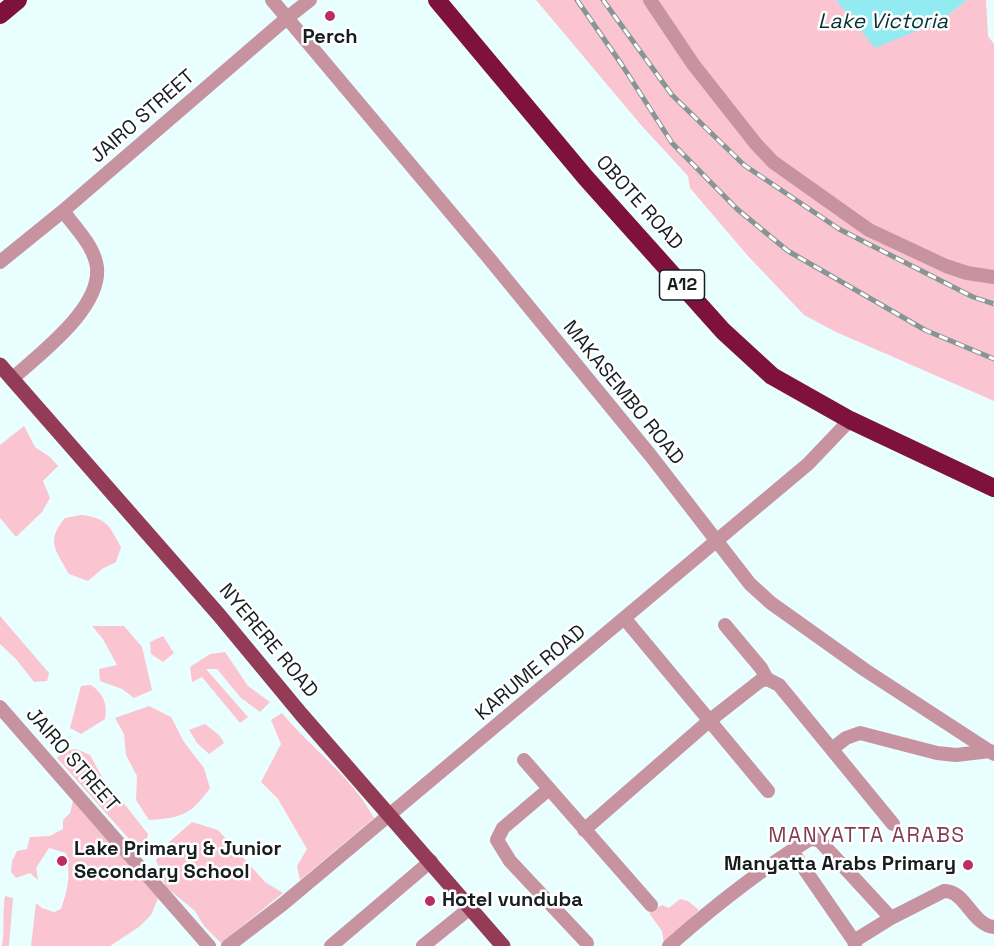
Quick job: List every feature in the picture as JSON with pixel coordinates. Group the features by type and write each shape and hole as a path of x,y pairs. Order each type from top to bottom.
{"highway":[{"name":"OBOTE ROAD","path":"437,0 586,177 723,331 772,376 850,420 994,488"}],"main road":[{"name":"NYERERE ROAD","path":"0,365 219,615 503,946"}],"street":[{"name":"MAKASEMBO ROAD","path":"272,0 488,257 717,539 750,584 771,603 866,670 992,752"},
{"name":"JAIRO STREET","path":"0,262 63,212 286,18 310,0"},
{"path":"650,0 693,64 773,162 869,230 946,266 967,273 994,277"},
{"path":"12,378 70,327 91,294 96,278 97,264 92,252 63,212"},
{"name":"KARUME ROAD","path":"228,946 283,904 625,619 808,464 850,420"},
{"path":"625,619 768,791"},
{"path":"725,625 767,679 779,685 892,824"},
{"path":"584,830 710,721 760,681 767,679"},
{"name":"JAIRO STREET","path":"0,707 209,946"},
{"path":"832,749 846,738 860,733 937,753 992,752"},
{"path":"524,760 651,905"},
{"path":"549,789 503,828 497,840 510,861 587,943"},
{"path":"669,946 699,919 763,870 810,840 819,840 891,918"},
{"path":"792,851 854,943 891,918 944,891 953,892 986,925 994,927"},
{"path":"331,946 430,861"},
{"path":"423,946 470,908"}],"shaded area":[{"path":"536,0 836,0 839,4 939,22 967,0 986,0 988,36 994,44 994,401 836,332 804,315 748,256 690,188 688,176 641,125"},
{"path":"24,426 35,447 50,457 58,466 43,481 50,498 42,512 16,537 0,518 0,445"},
{"path":"81,515 97,518 106,524 121,547 116,562 102,569 88,581 69,574 57,552 54,540 65,518"},
{"path":"0,616 49,673 47,681 34,682 16,659 0,644"},
{"path":"92,626 124,626 142,647 152,690 134,698 122,689 100,681 99,669 117,665 103,639"},
{"path":"163,636 174,653 163,662 151,654 150,642"},
{"path":"225,652 248,686 270,702 260,712 241,698 217,669 206,669 248,717 240,723 202,677 192,682 190,667 210,654"},
{"path":"91,685 104,699 105,719 81,734 70,728 81,686"},
{"path":"149,706 171,717 184,742 204,768 210,788 197,804 184,813 169,818 149,820 136,800 137,776 126,755 124,734 115,718"},
{"path":"282,713 343,776 374,818 300,880 297,866 307,849 278,799 261,782 281,744 271,720"},
{"path":"205,724 219,735 224,743 209,754 197,743 189,730"},
{"path":"76,749 90,755 104,781 148,834 145,848 137,848 57,758 64,751"},
{"path":"73,801 159,896 151,915 139,927 110,946 31,946 36,903 54,912 61,909 68,882 66,853 49,848 36,868 38,880 30,873 16,878 11,872 12,861 17,851 27,849 30,837 50,836 63,829 63,820 70,813"},
{"path":"192,822 218,830 265,882 283,893 221,943 204,926 195,911 166,887 156,860 168,843"},
{"path":"5,896 13,898 9,946 2,946"},
{"path":"680,899 688,901 699,910 664,944 662,931 649,913 662,905 669,908"}],"water":[{"name":"Lake Victoria","path":"836,0 967,0 939,22 875,48"}],"railway":[{"path":"577,0 672,143 737,209 788,251 925,330 994,359"},
{"path":"603,0 672,95 744,165 839,229 973,297 994,304"}],"place":[{"name":"Perch","path":"330,16"},
{"name":"Lake Primary & Junior Secondary School","path":"62,861"},
{"name":"Manyatta Arabs Primary","path":"968,865"},
{"name":"Hotel vunduba","path":"430,901"}],"district":[{"name":"MANYATTA ARABS","path":"867,836"}]}
